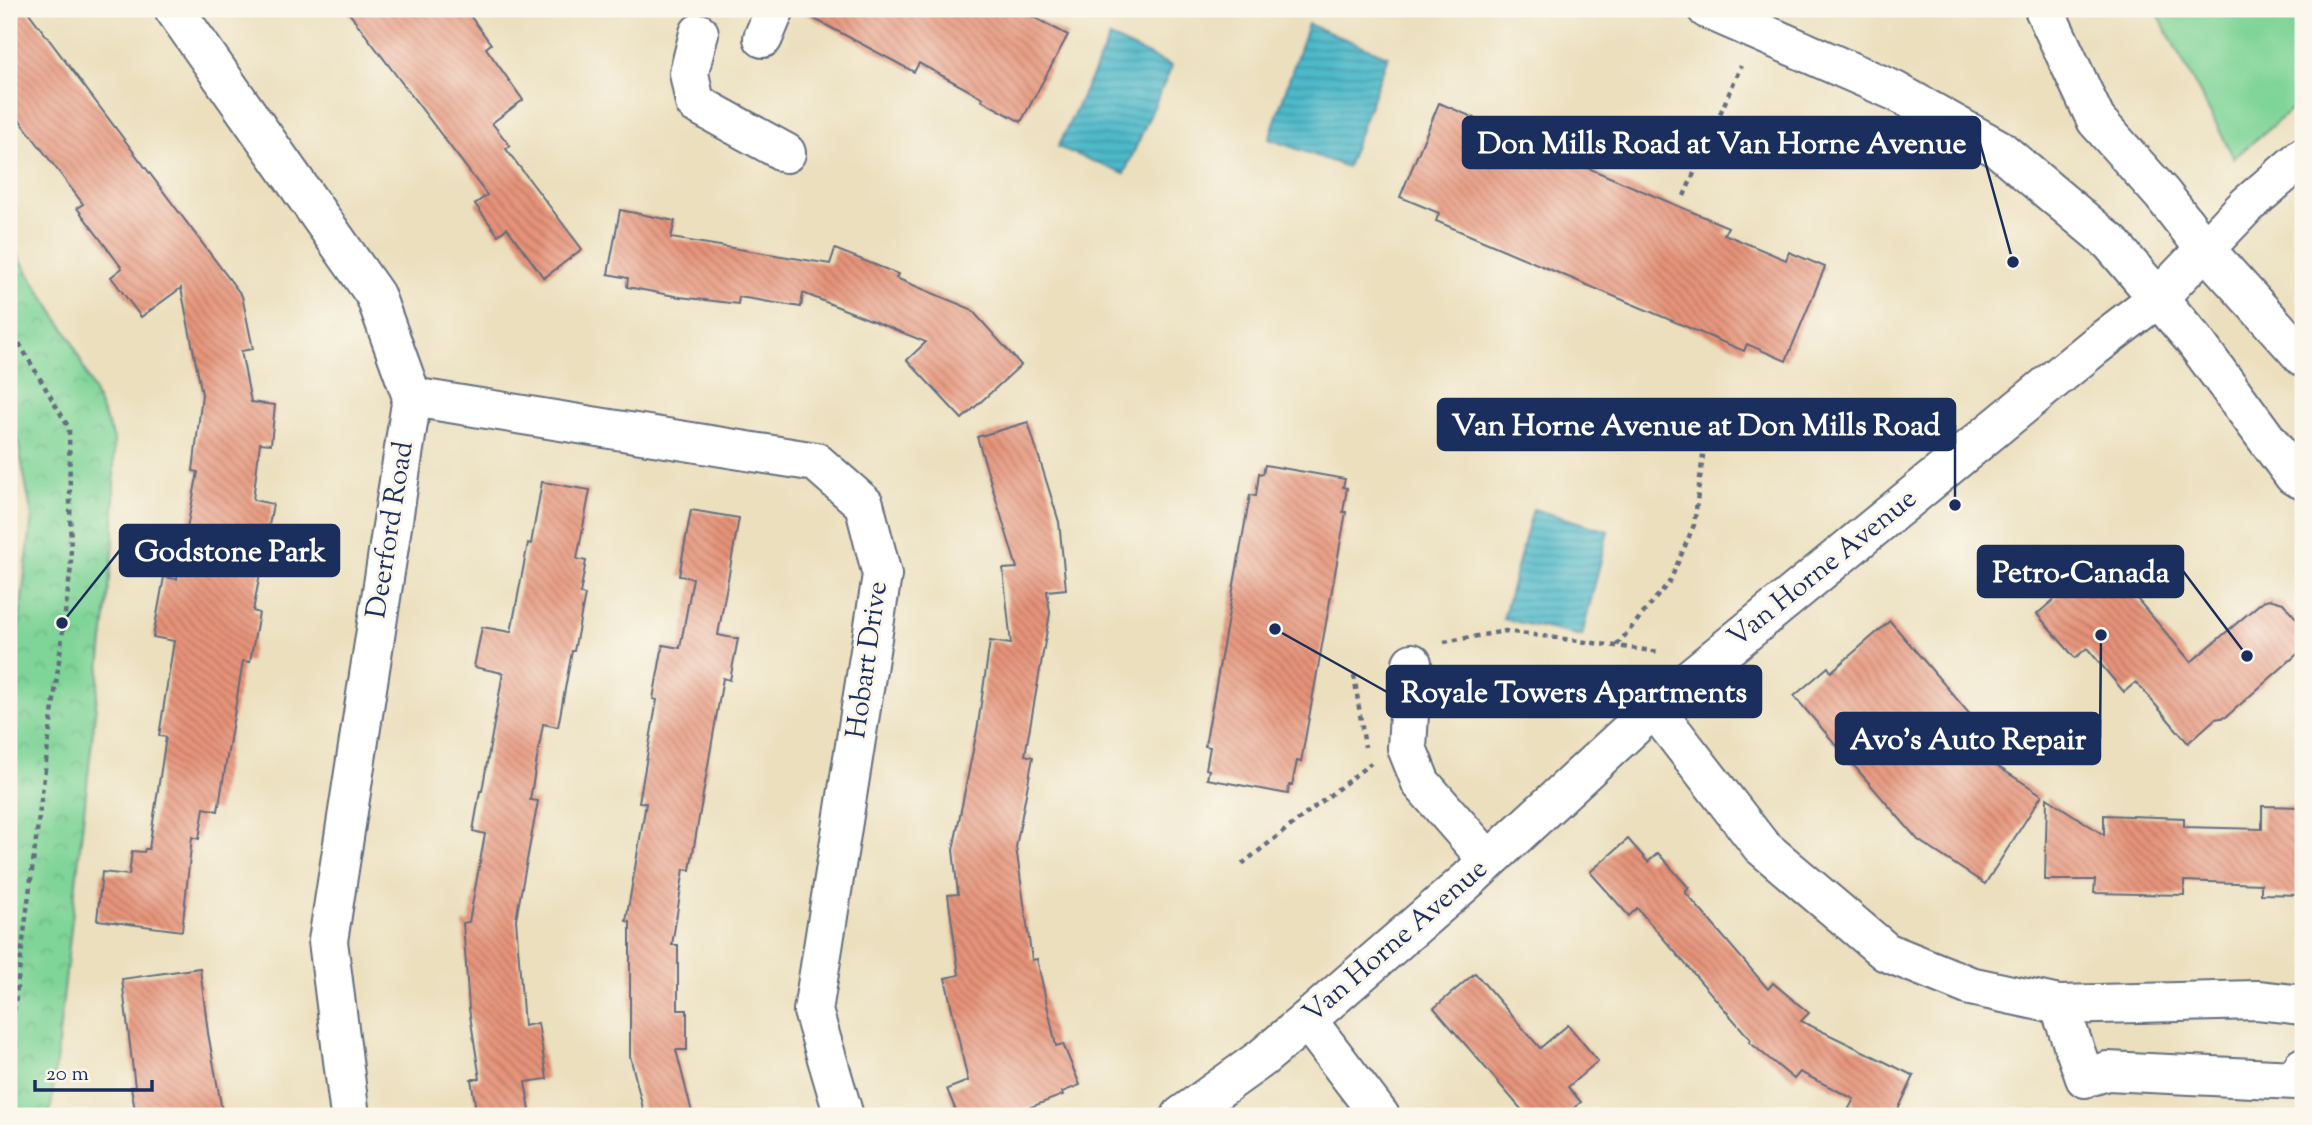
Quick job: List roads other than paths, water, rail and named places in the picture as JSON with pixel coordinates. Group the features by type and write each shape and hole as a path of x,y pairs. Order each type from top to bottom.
{"street":[{"name":"Deerford Road","path":"174,9 375,295 412,397 328,941 350,1116"},
{"path":"1707,9 1895,91 1999,149 2111,243 2194,340 2294,477 2303,481"},
{"path":"2044,9 2096,120 2162,194 2205,249 2303,358"},
{"path":"699,33 689,73 695,103 786,153"},
{"name":"Van Horne Avenue","path":"1181,1116 1262,1058 1307,1020 1654,708 2159,297 2247,205 2303,157"},
{"name":"Hobart Drive","path":"412,397 816,461 863,503 883,575 813,1011 844,1116"},
{"path":"1412,663 1407,748 1420,783 1488,860"},
{"path":"1654,708 1761,846 1886,951 1970,986 2059,1005 2257,1000 2303,1005"},
{"path":"2059,1005 2085,1078 2107,1071 2296,1080 2303,1067"},
{"path":"1307,1020 1380,1116"}],"water":[{"path":"1308,24 1388,56 1347,167 1269,139"},
{"path":"1110,37 1172,66 1124,174 1058,147"},
{"path":"1533,509 1608,531 1582,636 1503,619"}],"place":[{"name":"Don Mills Road at Van Horne Avenue","path":"2013,262"},
{"name":"Van Horne Avenue at Don Mills Road","path":"1955,505"},
{"name":"Godstone Park","path":"62,623"},
{"name":"Royale Towers Apartments","path":"1275,629"},
{"name":"Avo's Auto Repair","path":"2101,635"},
{"name":"Petro-Canada","path":"2247,656"}]}
